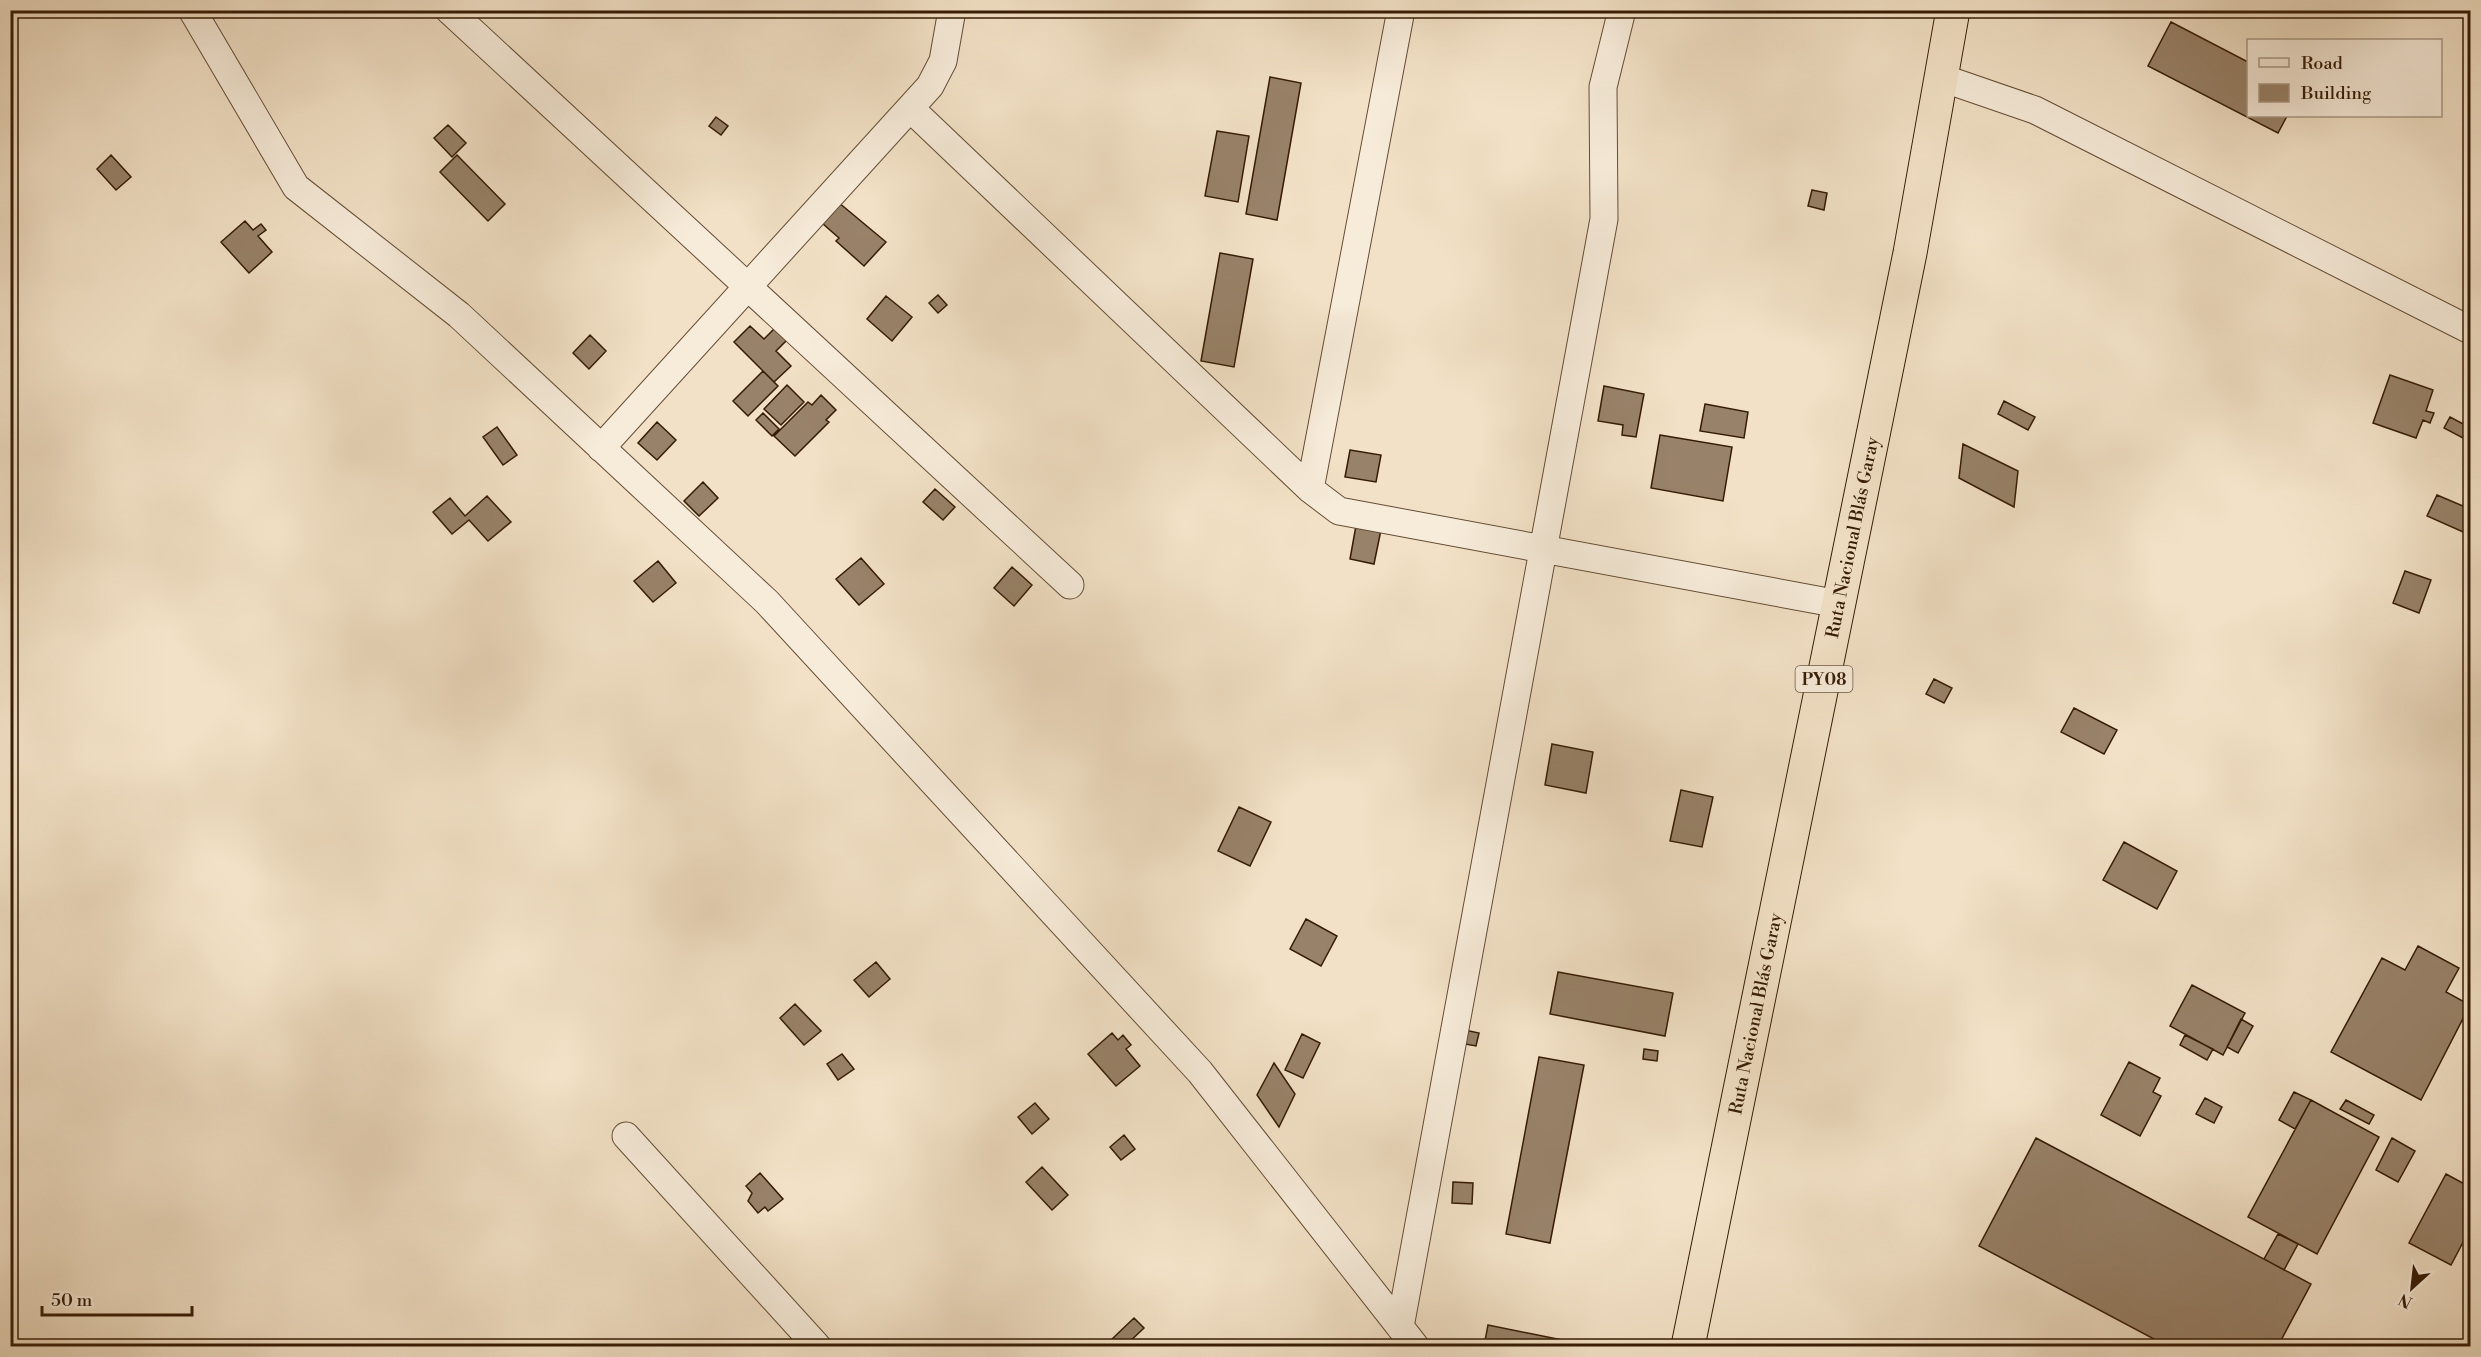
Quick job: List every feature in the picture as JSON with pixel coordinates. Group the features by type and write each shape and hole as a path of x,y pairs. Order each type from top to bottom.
{"highway":[{"name":"Ruta Nacional Blás Garay","path":"1688,1347 1910,253 1953,10"}],"street":[{"path":"192,10 296,187 459,315 767,602 1200,1072 1408,1337"},
{"path":"449,10 1070,585"},
{"path":"601,448 930,86 943,61 952,10"},
{"path":"1310,489 1401,10"},
{"path":"1408,1337 1544,549 1604,219 1603,87 1622,10"},
{"path":"1941,78 2035,110 2470,330"},
{"path":"910,108 1310,489 1339,511 1839,604"},
{"path":"626,1136 817,1347"}],"building":[{"path":"2171,22 2247,61 2247,117 2286,117 2278,133 2148,66"},
{"path":"1270,77 1301,83 1277,220 1246,214"},
{"path":"716,117 728,126 721,135 709,126"},
{"path":"448,125 466,143 452,157 434,138"},
{"path":"1217,131 1249,136 1238,202 1205,196"},
{"path":"111,155 131,177 116,190 97,169"},
{"path":"457,155 505,204 488,221 440,172"},
{"path":"1812,190 1827,193 1824,210 1808,206"},
{"path":"832,197 886,242 864,266 836,241 839,238 814,216"},
{"path":"245,221 253,230 261,224 266,230 258,236 272,252 249,273 221,242"},
{"path":"1220,253 1253,259 1234,367 1201,361"},
{"path":"938,295 947,305 938,313 929,303"},
{"path":"886,296 912,317 892,341 867,319"},
{"path":"750,326 764,339 775,328 787,340 776,351 791,366 774,382 734,342"},
{"path":"590,335 606,351 589,369 573,353"},
{"path":"763,371 778,386 748,416 733,401"},
{"path":"2390,375 2433,390 2426,411 2434,413 2430,423 2423,420 2416,438 2373,423"},
{"path":"787,385 804,402 781,425 764,409"},
{"path":"1604,386 1644,394 1636,437 1622,435 1623,425 1598,421"},
{"path":"821,395 836,410 826,420 829,422 795,456 774,436 808,402 812,405"},
{"path":"2004,401 2035,417 2028,430 1998,414"},
{"path":"1705,404 1748,412 1744,438 1700,431"},
{"path":"763,413 779,429 772,436 756,420"},
{"path":"2450,417 2469,427 2463,438 2444,428"},
{"path":"657,422 676,440 657,460 638,443"},
{"path":"497,427 517,455 503,465 483,437"},
{"path":"1660,435 1732,447 1723,501 1651,488"},
{"path":"1963,444 2018,471 2014,507 1959,478"},
{"path":"1350,450 1381,455 1376,482 1345,477"},
{"path":"703,482 718,498 699,516 684,501"},
{"path":"935,489 955,507 943,520 923,502"},
{"path":"2437,495 2470,509 2470,535 2427,516"},
{"path":"487,496 511,522 488,541 469,520 452,534 433,512 450,498 465,516"},
{"path":"1357,520 1382,525 1374,564 1350,559"},
{"path":"861,558 884,584 859,605 836,579"},
{"path":"658,561 676,583 653,602 634,581"},
{"path":"1012,567 1032,585 1014,606 994,588"},
{"path":"2405,571 2431,580 2419,613 2393,603"},
{"path":"1934,679 1952,688 1944,703 1926,694"},
{"path":"2074,708 2117,730 2104,754 2061,732"},
{"path":"1552,744 1593,752 1586,793 1545,785"},
{"path":"1681,790 1713,797 1702,847 1670,841"},
{"path":"1239,807 1271,822 1250,866 1218,851"},
{"path":"2124,842 2177,871 2157,909 2103,880"},
{"path":"1306,919 1337,936 1321,966 1290,949"},
{"path":"2418,946 2459,968 2446,992 2470,1005 2421,1100 2331,1052 2382,958 2405,970"},
{"path":"876,962 890,979 869,997 854,980"},
{"path":"1558,972 1673,993 1665,1036 1550,1014"},
{"path":"2192,985 2245,1013 2223,1055 2170,1026"},
{"path":"795,1004 821,1031 804,1045 780,1018"},
{"path":"2241,1019 2253,1026 2238,1053 2227,1047"},
{"path":"1451,1027 1479,1033 1476,1046 1448,1041"},
{"path":"1112,1033 1118,1040 1123,1035 1131,1045 1126,1049 1140,1066 1116,1086 1088,1054"},
{"path":"1302,1034 1320,1043 1303,1078 1285,1070"},
{"path":"2185,1035 2213,1049 2207,1060 2180,1045"},
{"path":"1644,1049 1658,1051 1657,1061 1643,1059"},
{"path":"842,1054 854,1069 838,1080 827,1064"},
{"path":"1539,1057 1584,1065 1550,1243 1506,1234"},
{"path":"2129,1062 2160,1078 2153,1092 2161,1096 2140,1136 2101,1115"},
{"path":"1274,1063 1295,1094 1279,1127 1257,1095"},
{"path":"2294,1092 2311,1100 2295,1129 2279,1120"},
{"path":"2205,1098 2222,1107 2214,1123 2196,1114"},
{"path":"2311,1100 2379,1137 2317,1254 2248,1217"},
{"path":"2346,1100 2374,1115 2369,1124 2340,1109"},
{"path":"1035,1103 1049,1119 1032,1134 1018,1117"},
{"path":"1124,1135 1135,1149 1121,1160 1110,1147"},
{"path":"2036,1138 2311,1284 2278,1346 2167,1346 1979,1246"},
{"path":"2392,1138 2415,1151 2398,1182 2376,1170"},
{"path":"1042,1167 1068,1195 1052,1210 1026,1182"},
{"path":"760,1173 783,1199 768,1211 765,1207 758,1213 748,1201 752,1193 746,1186"},
{"path":"2446,1174 2470,1187 2470,1229 2451,1265 2409,1243"},
{"path":"1453,1182 1473,1183 1472,1204 1452,1203"},
{"path":"2278,1234 2298,1244 2284,1270 2264,1259"},
{"path":"1134,1318 1144,1328 1125,1346 1117,1346 1111,1340"},
{"path":"1488,1325 1592,1346 1484,1346"}]}
